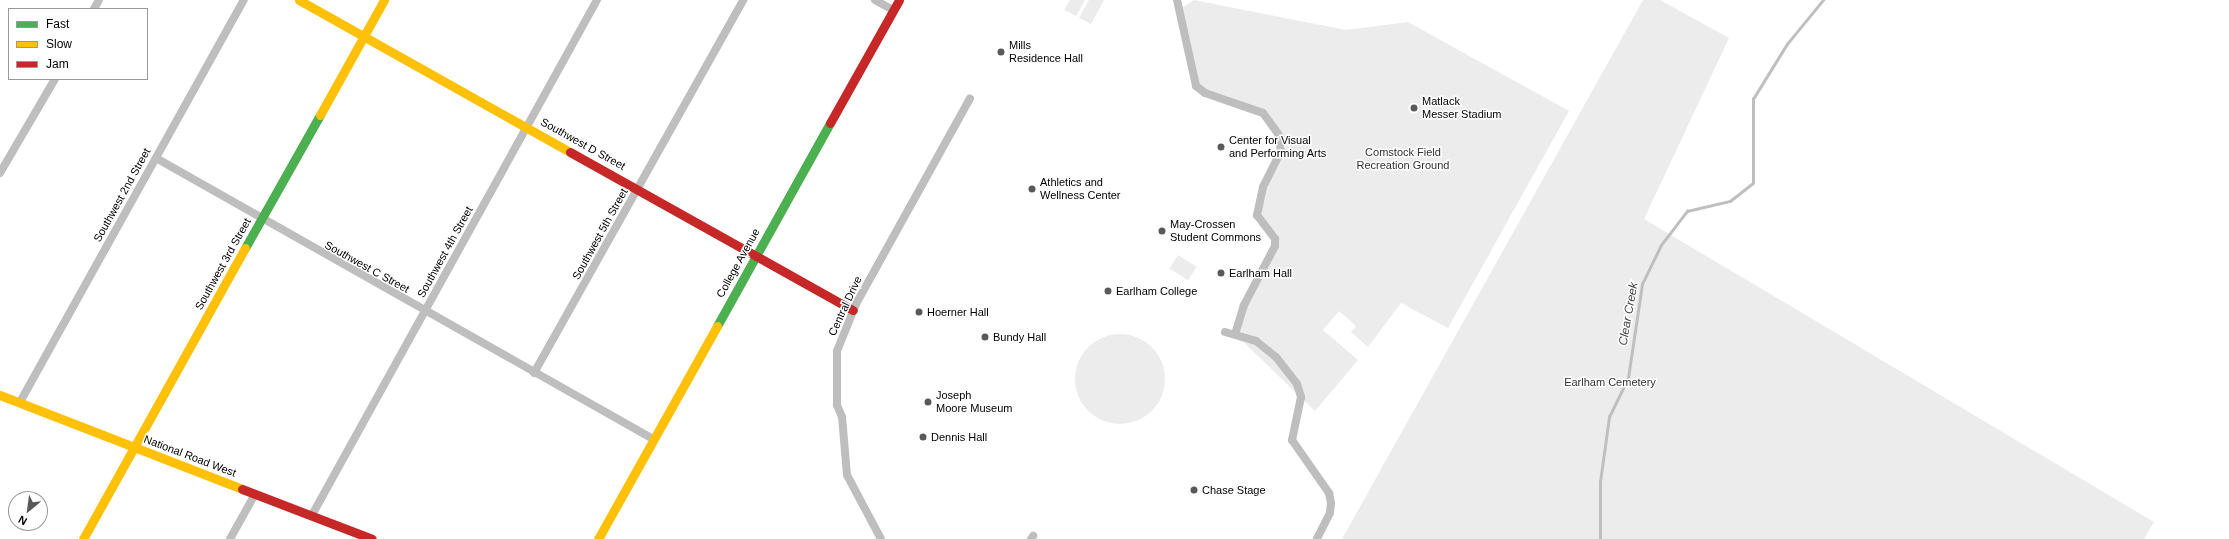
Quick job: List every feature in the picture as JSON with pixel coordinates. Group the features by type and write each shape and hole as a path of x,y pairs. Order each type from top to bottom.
{"street":[{"name":"Southwest 2nd Street","path":"20,402 244,0"},
{"name":"Southwest D Street","path":"299,0 756,254 853,310"},
{"name":"Southwest 3rd Street","path":"83,539 384,0"},
{"name":"Southwest 4th Street","path":"312,515 597,0"},
{"name":"Southwest 5th Street","path":"534,373 743,0"},
{"path":"875,0 893,10"},
{"name":"College Avenue","path":"598,539 899,0"},
{"path":"1177,0 1196,86 1205,94 1263,113 1278,134 1282,151 1263,187 1256,215 1275,239 1275,246 1244,305 1235,334"},
{"path":"0,173 54,80"},
{"name":"Central Drive","path":"881,539 847,475 844,461 842,417 837,405 837,351 853,310 970,98"},
{"name":"Southwest C Street","path":"156,158 262,220 654,439"},
{"path":"1225,332 1235,334 1262,345 1276,357 1297,384 1301,397 1292,440 1329,493 1331,504 1330,513 1317,539"},
{"name":"National Road West","path":"0,395 372,539"},
{"path":"230,539 255,494"}],"green space":[{"path":"1070,0 1085,0 1076,16 1064,10"},
{"path":"1089,0 1104,0 1091,24 1079,18"},
{"name":"Comstock Field Recreation Ground","path":"1194,0 1346,30 1408,22 1569,111 1448,328 1401,303 1368,347 1351,332 1356,326 1339,311 1323,330 1358,360 1315,411 1235,334 1275,246 1257,215 1281,151 1278,134 1263,113 1196,86 1180,9"},
{"name":"Earlham Cemetery","path":"1643,0 1660,0 1729,38 1644,219 2154,522 2144,539 1342,539"},
{"path":"1178,255 1197,267 1188,280 1170,269"},
{"path":"1120,334 1137,337 1152,347 1162,362 1165,379 1162,396 1152,411 1137,421 1120,424 1103,421 1088,411 1078,396 1075,379 1078,362 1088,347 1103,337"}],"waterway":[{"name":"Clear Creek","path":"1600,539 1600,482 1609,417 1628,378 1642,284 1661,245 1687,211 1730,201 1753,183 1753,99 1787,44 1823,0"}],"traffic: fast":[{"path":"245,248 320,115"},
{"path":"717,326 830,123"}],"traffic: slow":[{"path":"299,0 570,152"},
{"path":"320,115 384,0"},
{"path":"83,539 245,248"},
{"path":"598,539 717,326"},
{"path":"0,395 242,489"}],"traffic: jam":[{"path":"830,123 899,0"},
{"path":"570,152 853,310"},
{"path":"242,489 372,539"}],"place":[{"name":"Mills Residence Hall","path":"1001,52"},
{"name":"Matlack Messer Stadium","path":"1414,108"},
{"name":"Center for Visual and Performing Arts","path":"1221,147"},
{"name":"Athletics and Wellness Center","path":"1032,189"},
{"name":"May-Crossen Student Commons","path":"1162,231"},
{"name":"Earlham Hall","path":"1221,273"},
{"name":"Earlham College","path":"1108,291"},
{"name":"Hoerner Hall","path":"919,312"},
{"name":"Bundy Hall","path":"985,337"},
{"name":"Joseph Moore Museum","path":"928,402"},
{"name":"Dennis Hall","path":"923,437"},
{"name":"Chase Stage","path":"1194,490"}]}
